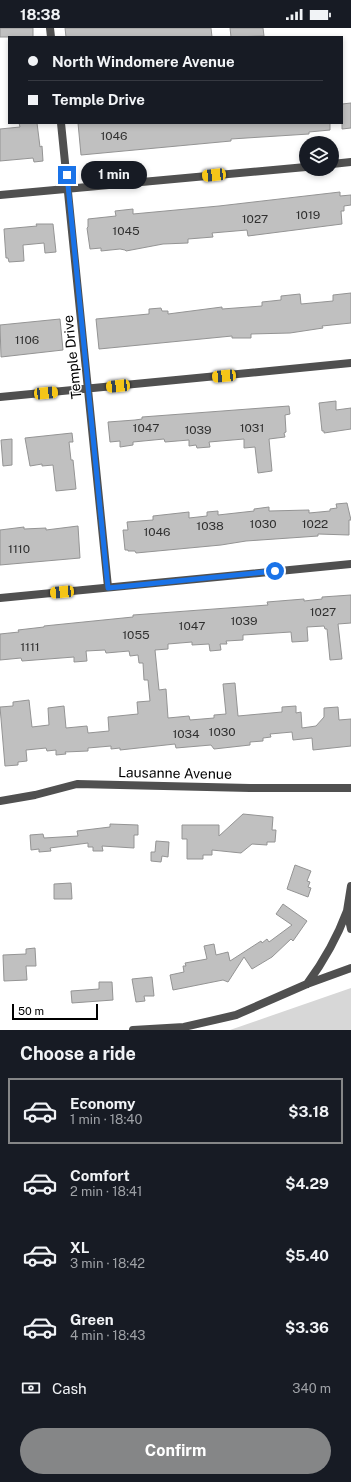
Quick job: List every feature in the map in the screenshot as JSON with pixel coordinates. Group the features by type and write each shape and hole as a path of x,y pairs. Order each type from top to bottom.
{"street":[{"name":"Temple Drive","path":"61,124 108,588"},
{"path":"339,163 351,162"},
{"path":"0,195 299,168"},
{"path":"0,397 351,363"},
{"path":"0,598 351,564"},
{"name":"Lausanne Avenue","path":"0,801 35,795 77,784 250,788 351,788"},
{"path":"307,984 324,960 339,932 347,911 351,886"},
{"path":"347,911 351,929"},
{"path":"133,1030 184,1027 212,1022 257,1007 307,984 351,968"}],"shaded area":[{"path":"351,988 351,1030 230,1030"}],"building":[{"path":"0,28 33,28 33,36 0,37"},
{"path":"65,28 211,28 212,36 66,36"},
{"path":"230,28 263,28 264,36 231,36"},
{"path":"351,103 351,128 342,129 343,104"},
{"path":"19,124 37,124 40,147 42,146 43,161 34,162 33,158 0,161 0,129 20,127"},
{"path":"78,124 330,124 330,130 309,132 309,134 231,139 231,141 81,155"},
{"path":"340,192 340,196 351,195 351,205 344,206 344,211 341,211 342,224 248,236 247,230 212,233 213,237 188,239 188,243 163,244 126,251 120,249 101,251 101,248 90,249 87,228 88,219 116,216 115,211 133,209 133,214"},
{"path":"36,224 53,224 56,252 45,253 44,243 23,245 24,261 9,262 8,258 6,258 4,229 37,226"},
{"path":"351,293 351,323 322,326 323,328 290,333 251,334 251,338 232,338 232,336 99,349 96,319 149,314 149,309 161,308 162,311 168,311 168,314 222,307 222,309 262,306 262,302 281,300 281,296 300,294 301,304 333,301 333,295"},
{"path":"60,319 63,350 1,357 0,325"},
{"path":"336,401 336,410 351,408 351,429 324,433 324,431 322,431 319,403"},
{"path":"289,406 290,414 285,415 285,437 269,439 272,471 258,473 255,447 244,448 244,439 209,442 210,447 197,448 196,445 189,446 189,440 165,442 164,439 133,442 133,445 120,447 120,441 110,442 108,422 142,419 142,417"},
{"path":"72,433 73,442 69,442 71,460 73,460 76,489 56,491 53,465 42,466 42,464 30,466 25,438"},
{"path":"12,439 12,465 3,466 1,440"},
{"path":"347,503 351,520 349,520 349,535 318,534 318,536 246,541 221,545 136,553 135,551 125,550 123,530 128,530 127,522 153,520 153,516 189,512 189,518 207,516 207,512 218,511 218,515 254,511 254,509 269,507 269,511 309,510 309,513 330,511 330,509 337,508 336,504"},
{"path":"78,526 80,558 0,565 0,530 24,527 24,529 46,528 46,530"},
{"path":"351,595 351,623 338,624 342,659 330,660 327,629 325,629 324,626 307,627 308,641 292,642 291,632 243,635 243,640 226,641 227,644 220,644 221,650 210,651 209,644 192,645 192,642 168,644 168,649 155,650 159,690 166,689 168,718 189,716 190,720 214,718 214,715 226,714 223,684 235,683 238,716 282,712 282,707 296,706 296,713 301,712 302,728 316,726 324,717 324,708 338,707 339,720 351,719 351,746 313,750 312,738 293,740 292,732 270,734 271,737 263,738 263,741 250,742 250,745 214,749 211,745 176,748 175,744 120,750 120,748 111,749 111,746 88,748 88,751 65,752 66,754 56,755 56,750 47,751 46,748 26,750 27,761 18,762 18,765 5,766 0,707 13,706 13,702 29,700 32,727 49,725 48,708 64,706 66,728 87,726 88,733 109,731 108,717 138,714 137,702 150,701 148,680 144,680 143,663 139,663 138,655 130,656 129,651 106,653 105,650 86,651 87,661 74,662 74,657 22,661 21,658 0,660 0,634 19,632 18,630 44,626 133,617 133,615 268,605 267,602 304,599 304,601 322,599 322,597"},
{"path":"243,814 273,817 272,830 276,830 275,842 267,842 267,845 252,844 241,853 212,850 212,855 203,855 203,859 187,859 187,839 182,839 182,825 219,825 219,836"},
{"path":"110,824 138,825 138,835 134,835 134,848 102,846 103,851 93,851 93,847 88,847 88,843 50,848 51,851 39,852 39,849 31,850 30,835 43,834 44,838 78,836 77,831 110,827"},
{"path":"156,841 169,842 168,857 162,856 161,862 151,861 151,852 155,852"},
{"path":"295,865 311,871 307,881 310,882 308,887 311,888 308,897 287,889"},
{"path":"71,883 72,899 54,899 54,884"},
{"path":"283,904 307,921 293,941 291,939 272,957 252,969 244,957 228,982 223,980 173,990 170,975 184,972 183,966 186,966 185,963 207,959 204,946 214,944 216,955 228,952 230,961 261,941 262,943 267,939 269,942 292,925 276,914"},
{"path":"35,948 36,966 26,966 27,980 4,981 3,955 26,954 26,949"},
{"path":"152,977 154,996 144,996 145,1001 136,1002 132,979"},
{"path":"99,982 112,982 113,1000 72,1003 71,991 99,989"}],"route":[{"path":"67,175 108,588 275,571"}]}
